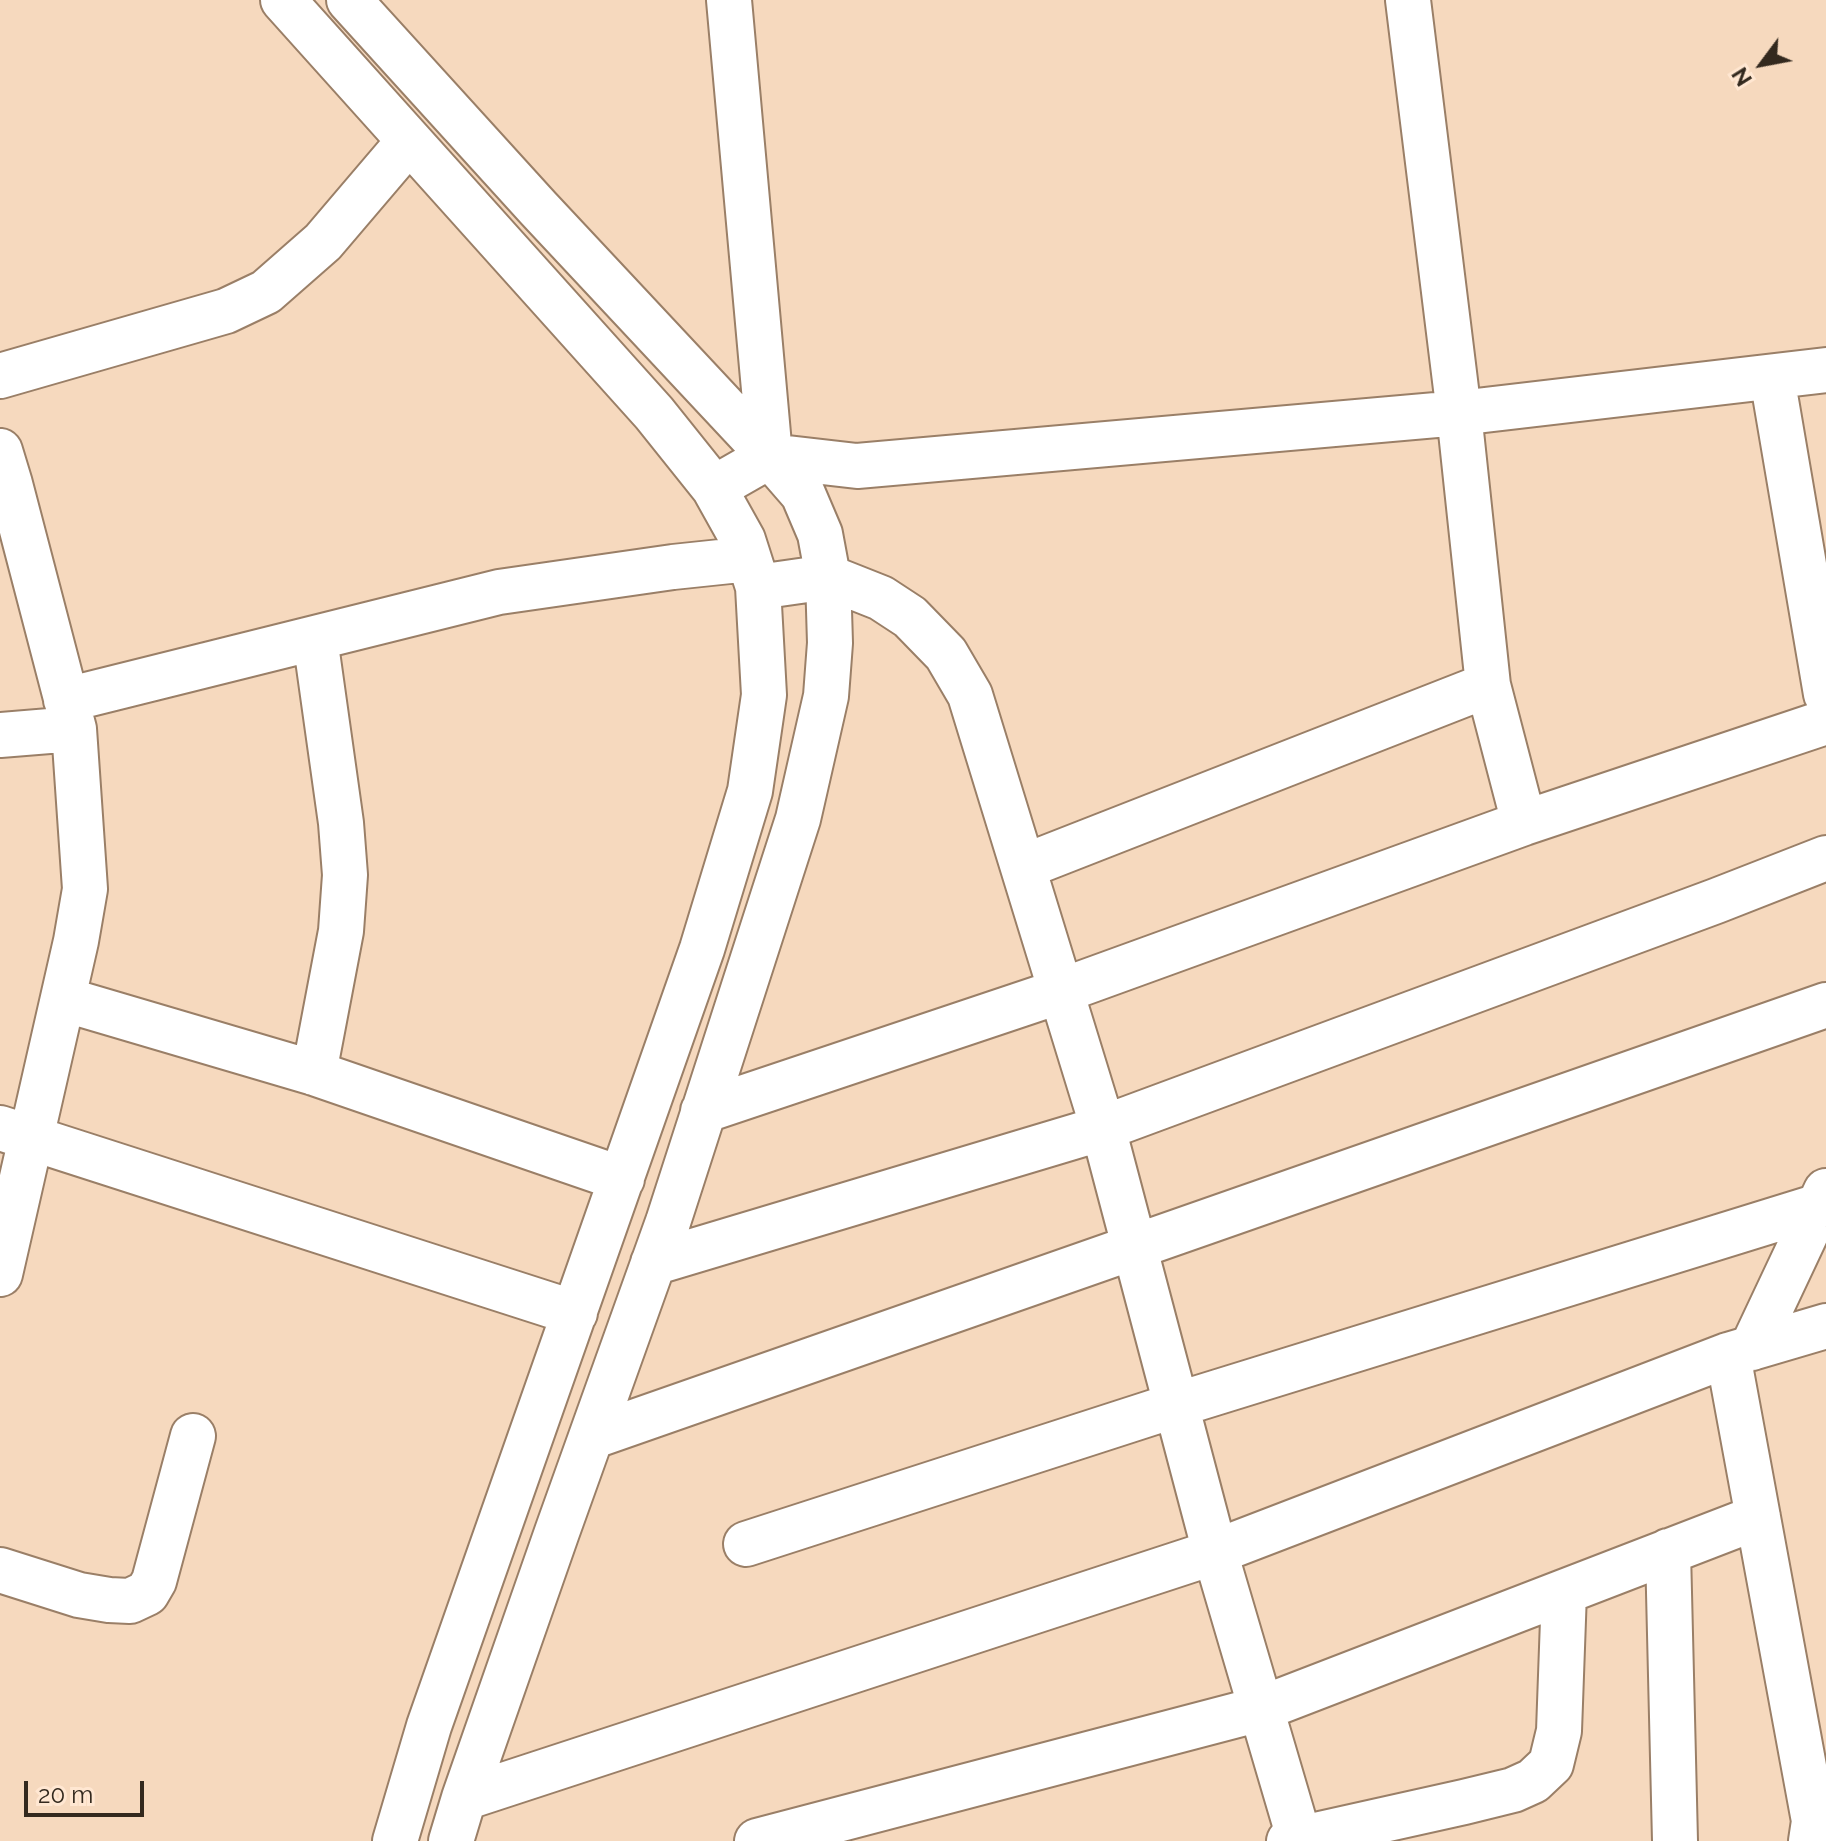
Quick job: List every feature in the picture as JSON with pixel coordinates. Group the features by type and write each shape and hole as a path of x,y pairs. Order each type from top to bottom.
{"street":[{"path":"283,0 654,413 714,488 743,540 753,573 764,695 750,791 702,949 429,1726 395,1841"},
{"path":"349,0 803,494 820,534 828,577 830,643 826,696 802,804 653,1263 451,1841"},
{"path":"729,0 770,456"},
{"path":"1408,0 1459,413 1488,685 1524,823"},
{"path":"0,376 226,311 266,292 323,242 409,141"},
{"path":"714,488 770,456 857,466 1459,413 1826,370"},
{"path":"1772,377 1826,694"},
{"path":"0,451 70,714 85,889 63,999 16,1133 0,1274"},
{"path":"0,735 315,638 499,592 673,567 828,577 881,598 910,617 946,654 970,695 1103,1128 1215,1552 1296,1840 1513,1790 1533,1781 1551,1764 1559,1731 1564,1592"},
{"path":"314,1073 341,931 345,875 341,823 315,638"},
{"path":"1023,867 1488,685"},
{"path":"703,1111 1061,991 1524,823 1826,722"},
{"path":"653,1263 1103,1128 1826,858"},
{"path":"63,999 314,1073 622,1179"},
{"path":"591,1437 1826,1005"},
{"path":"16,1133 575,1313"},
{"path":"1811,1841 1814,1821 1758,1517 1740,1351 1822,1198"},
{"path":"746,1544 1822,1198"},
{"path":"464,1798 1215,1552 1740,1351 1826,1326"},
{"path":"0,1570 79,1595 109,1600 130,1601 147,1593 154,1581 193,1436"},
{"path":"757,1841 1260,1709 1758,1517"},
{"path":"1668,1551 1675,1841"}]}
